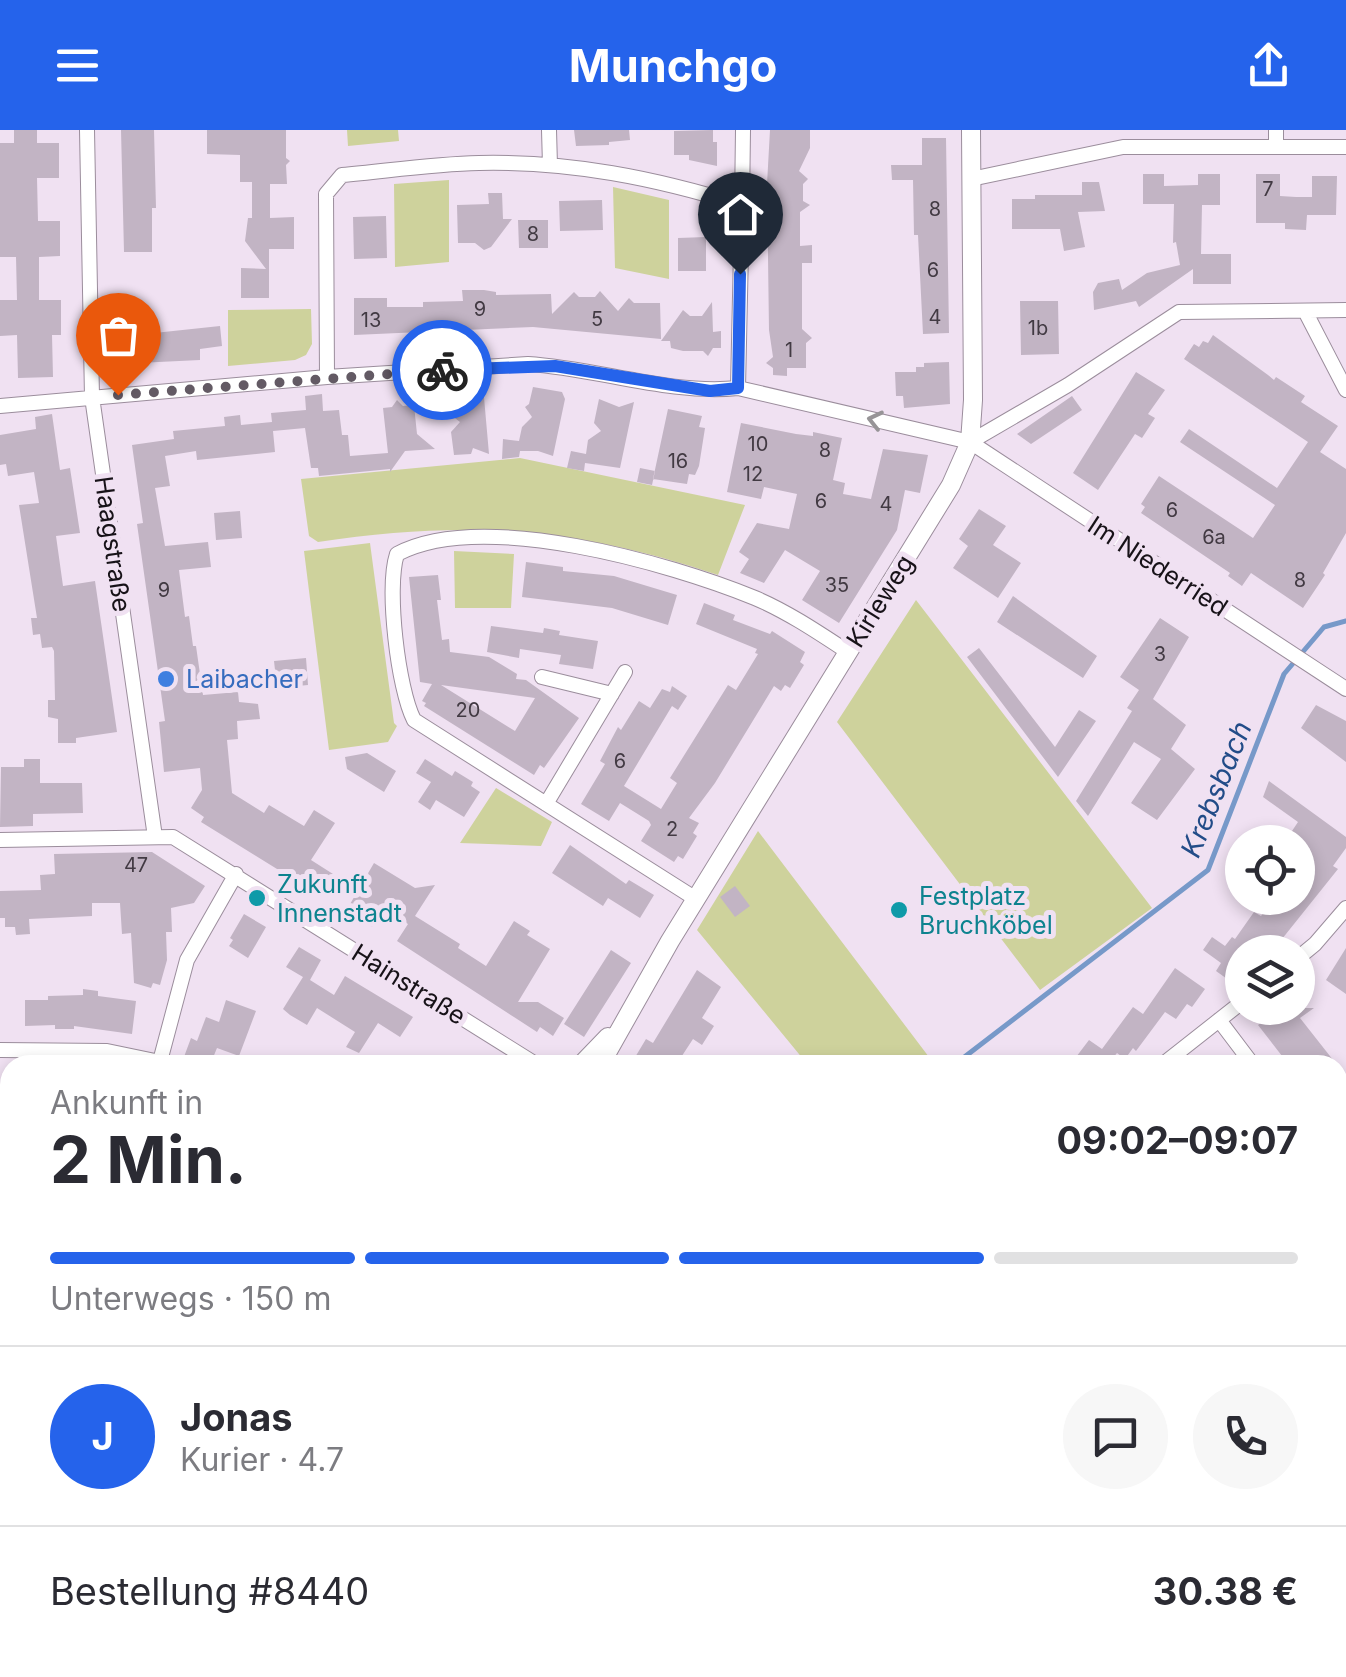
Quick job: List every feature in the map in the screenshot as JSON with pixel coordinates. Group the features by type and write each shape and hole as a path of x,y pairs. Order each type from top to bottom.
{"street":[{"name":"Haagstraße","path":"87,130 92,397 155,837"},
{"path":"548,130 550,164"},
{"path":"738,388 743,130"},
{"name":"Kirleweg","path":"605,1055 696,899 952,485 970,442 974,353 971,130"},
{"path":"972,178 1123,147 1276,138 1346,147"},
{"path":"327,377 326,194 342,175 479,163 550,164 605,170 742,205"},
{"path":"0,406 528,364 710,391 738,388 970,442 1068,385 1179,312 1346,310"},
{"path":"1305,311 1346,390"},
{"name":"Im Niederried","path":"970,442 1346,689"},
{"path":"696,899 414,720 405,702 391,586 397,554 413,545 454,538 549,542 618,554 650,561 759,600 848,652"},
{"path":"546,804 625,672"},
{"path":"542,677 612,694"},
{"name":"Hainstraße","path":"0,840 173,837 521,1055"},
{"path":"162,1055 187,960 236,874"},
{"path":"1315,944 1346,908"},
{"path":"1175,1055 1225,1015"},
{"path":"1219,1020 1245,1055"},
{"name":"Kirleweg","path":"591,1055 622,1022"},
{"path":"0,1050 107,1051 125,1055"}],"green space":[{"path":"347,130 398,130 399,141 348,146"},
{"path":"449,180 449,262 395,267 394,184"},
{"path":"613,187 669,200 669,279 615,268"},
{"path":"311,309 312,344 306,355 295,360 228,366 228,310"},
{"path":"520,458 745,505 718,575 617,546 521,532 423,531 318,542 309,536 301,479"},
{"path":"370,543 397,726 388,742 329,750 304,551"},
{"path":"454,551 514,554 511,608 455,608"},
{"path":"916,600 1152,908 1040,990 837,722"},
{"path":"496,788 552,822 541,846 460,843"},
{"path":"758,831 927,1055 800,1055 697,930"}],"building":[{"path":"14,130 37,130 37,143 59,143 59,178 37,178 38,221 60,221 60,256 39,257 39,300 61,300 61,335 52,335 53,377 18,378 17,335 0,336 0,300 17,300 16,257 0,257 0,143 14,143"},
{"path":"121,130 154,130 156,208 152,208 152,252 124,252"},
{"path":"207,130 286,130 286,158 290,161 286,165 287,184 270,184 270,218 294,217 294,249 269,249 269,298 241,298 241,268 266,269 245,241 248,218 252,218 252,182 240,182 240,155 207,154"},
{"path":"574,130 629,130 630,140 576,146"},
{"path":"713,130 717,166 689,160 689,155 674,155 674,131"},
{"path":"770,130 810,130 810,148 799,171 808,179 803,184 803,201 810,205 800,212 800,246 812,245 812,263 802,263 802,329 812,338 806,343 806,368 787,368 787,376 773,375 773,368 766,363 773,357 769,330 767,184"},
{"path":"922,138 946,138 949,333 923,334 913,180 892,180 891,165 922,165"},
{"path":"1143,174 1164,174 1164,186 1198,185 1198,174 1220,174 1220,205 1202,205 1201,254 1231,254 1231,284 1193,284 1193,269 1139,307 1136,301 1094,310 1093,292 1098,283 1119,279 1122,290 1147,273 1180,265 1176,242 1173,243 1174,204 1143,204"},
{"path":"1256,174 1280,174 1280,196 1296,197 1312,197 1312,176 1337,176 1336,215 1307,215 1306,230 1285,229 1285,223 1256,223"},
{"path":"1082,182 1099,182 1105,211 1078,212 1085,247 1064,251 1060,229 1012,229 1012,199 1082,195"},
{"path":"488,193 502,193 503,219 512,219 491,247 484,250 475,243 458,243 457,205 489,204"},
{"path":"602,200 603,230 560,231 559,201"},
{"path":"386,216 387,258 354,259 353,217"},
{"path":"518,220 548,220 548,248 519,248"},
{"path":"706,237 706,271 678,271 678,238"},
{"path":"462,290 484,290 496,295 551,294 552,314 574,292 579,297 595,297 600,291 618,311 629,298 634,303 660,303 661,339 533,327 354,335 354,298 387,298 387,307 423,307 423,302 463,301"},
{"path":"1020,301 1058,301 1059,354 1021,355"},
{"path":"712,302 713,332 721,331 721,348 713,348 708,356 703,351 671,348 670,341 661,341 683,310 690,316 702,316"},
{"path":"143,314 145,334 220,326 222,346 200,349 200,360 117,364 113,316"},
{"path":"1213,335 1274,380 1276,377 1305,396 1301,402 1338,426 1320,452 1346,469 1346,533 1303,608 1251,573 1242,586 1228,576 1230,573 1141,513 1145,507 1141,504 1159,476 1253,538 1275,505 1180,442 1189,429 1277,488 1308,442 1184,359 1194,344 1199,347 1203,341 1208,343"},
{"path":"949,362 950,404 904,408 903,396 896,396 895,372 916,372 916,367 924,367 924,363"},
{"path":"1136,372 1165,390 1148,414 1155,418 1142,438 1135,434 1098,490 1073,473"},
{"path":"483,386 489,454 473,448 471,454 454,455 451,432 460,422 451,415 449,391"},
{"path":"533,387 562,392 565,399 553,456 520,451 519,457 502,459 503,439 519,441 522,427 532,417 525,407"},
{"path":"322,394 323,411 339,410 350,456 388,453 383,408 392,407 397,400 403,406 414,405 417,434 435,449 405,451 390,472 319,476 318,468 311,468 305,428 273,431 275,452 197,460 196,451 165,456 170,486 155,488 165,546 208,542 211,567 179,570 203,695 238,692 239,702 258,704 260,719 237,721 238,739 227,740 232,793 264,813 269,805 304,826 314,810 335,823 311,860 333,874 319,895 201,822 204,817 191,808 202,790 200,768 164,772 159,722 165,721 137,524 143,523 132,445 174,439 173,431 225,426 224,417 240,415 241,425 272,422 271,413 306,410 305,396"},
{"path":"1072,396 1082,410 1031,444 1017,434"},
{"path":"599,399 619,407 634,402 620,468 585,463 584,471 567,468 571,451 586,454 588,440 601,431 594,423"},
{"path":"668,409 702,416 699,427 705,428 699,466 695,475 689,474 687,484 653,479"},
{"path":"52,414 60,470 70,468 80,533 56,536 63,586 95,581 117,732 76,738 76,743 58,743 58,719 48,717 48,700 55,700 54,651 52,647 42,648 40,634 33,635 31,618 37,618 19,505 39,503 34,472 8,476 6,464 0,465 0,435 36,429 35,417"},
{"path":"741,423 842,438 833,480 845,483 843,494 871,499 883,449 928,455 920,493 905,490 897,530 839,623 802,600 820,571 785,550 764,583 740,573 749,559 739,552 757,523 789,529 797,494 764,487 761,499 727,492"},
{"path":"640,468 655,471 652,485 637,482"},
{"path":"979,509 1006,526 993,545 1021,563 998,598 953,568 968,546 959,539"},
{"path":"240,511 242,538 216,540 214,513"},
{"path":"526,562 563,567 563,571 614,576 677,595 668,625 612,608 522,597"},
{"path":"438,575 442,640 449,639 450,652 489,657 517,674 516,679 526,680 579,718 544,768 540,765 534,775 424,706 422,701 432,684 420,682 409,577","holes":["441,685 535,698 515,731"]},
{"path":"1013,596 1097,656 1083,678 997,622"},
{"path":"704,603 735,615 733,620 770,634 772,631 805,652 800,662 804,665 790,688 785,685 781,691 774,686 689,818 699,823 693,833 697,836 683,859 678,856 674,862 641,841 651,825 649,821 620,803 609,821 581,804 605,764 600,761 618,727 621,730 639,701 650,708 662,689 670,692 672,686 687,696 678,710 672,706 624,786 661,809 677,783 670,778 728,685 736,690 758,654 757,649 696,624"},
{"path":"1160,618 1189,637 1153,699 1186,725 1171,749 1195,769 1157,820 1131,803 1161,759 1134,742 1088,816 1076,801 1132,711 1127,708 1139,690 1120,677"},
{"path":"491,626 543,633 544,628 560,631 559,635 598,641 593,669 559,664 561,655 520,649 519,658 487,652"},
{"path":"979,648 1055,747 1079,710 1096,721 1058,777 967,657"},
{"path":"306,658 308,685 277,688 274,661"},
{"path":"1316,705 1346,721 1346,762 1301,728"},
{"path":"367,753 396,771 384,792 347,769 345,757"},
{"path":"24,759 40,759 40,783 82,783 83,813 33,814 33,826 0,827 1,767 24,767"},
{"path":"425,759 452,776 455,771 473,782 471,786 480,792 464,817 436,800 430,810 418,802 431,782 416,773"},
{"path":"1269,781 1346,837 1346,848 1333,866 1338,869 1315,898 1315,825 1296,825 1298,822 1263,797"},
{"path":"570,845 626,884 629,880 654,895 640,918 608,898 603,906 552,873"},
{"path":"152,852 205,886 194,903 171,908 172,932 166,932 167,960 160,985 153,983 151,988 134,983 131,933 122,934 120,903 92,903 92,916 29,919 30,934 16,935 15,927 5,927 5,918 0,918 0,891 41,890 40,875 55,874 54,854"},
{"path":"374,863 415,888 435,885 415,916 460,944 458,948 486,966 514,921 530,931 527,935 550,949 518,1002 538,1002 564,1018 553,1036 540,1027 537,1032 397,941 408,924 384,909 372,927 346,911"},
{"path":"735,886 750,906 735,917 720,897"},
{"path":"244,914 266,927 248,958 229,946"},
{"path":"1252,915 1301,915 1285,935 1238,935"},
{"path":"1212,937 1225,946 1225,977 1216,971 1221,963 1203,950"},
{"path":"299,947 321,960 310,980 334,995 345,976 413,1017 400,1037 378,1023 359,1053 346,1047 355,1032 317,1008 307,1025 283,1009 303,977 286,967"},
{"path":"1346,948 1346,994 1326,980"},
{"path":"611,950 631,963 584,1037 564,1024"},
{"path":"1175,968 1205,989 1192,1007 1187,1004 1176,1019 1165,1012 1136,1051 1133,1048 1128,1055 1078,1055 1089,1040 1102,1049 1133,1007 1143,1014"},
{"path":"697,970 721,987 702,1018 714,1026 702,1045 693,1039 683,1055 636,1055 646,1039 653,1043"},
{"path":"83,989 98,991 98,996 136,1001 132,1034 74,1026 25,1026 25,1000 83,995"},
{"path":"226,1000 256,1011 239,1055 217,1048 214,1055 185,1055 191,1038 197,1041 206,1017 219,1022"},
{"path":"1258,1025 1306,1025 1329,1055 1281,1055"}],"waterway":[{"name":"Krebsbach","path":"967,1055 1208,870 1284,674 1324,627 1346,621"}],"way so far":[{"path":"118,395 442,370"}],"place":[{"name":"Laibacher","path":"166,679"},
{"name":"Zukunft Innenstadt","path":"257,898"},
{"name":"Festplatz Bruchköbel","path":"899,910"}],"route":[{"path":"442,370 528,364 710,391 738,388 740,274"}]}
